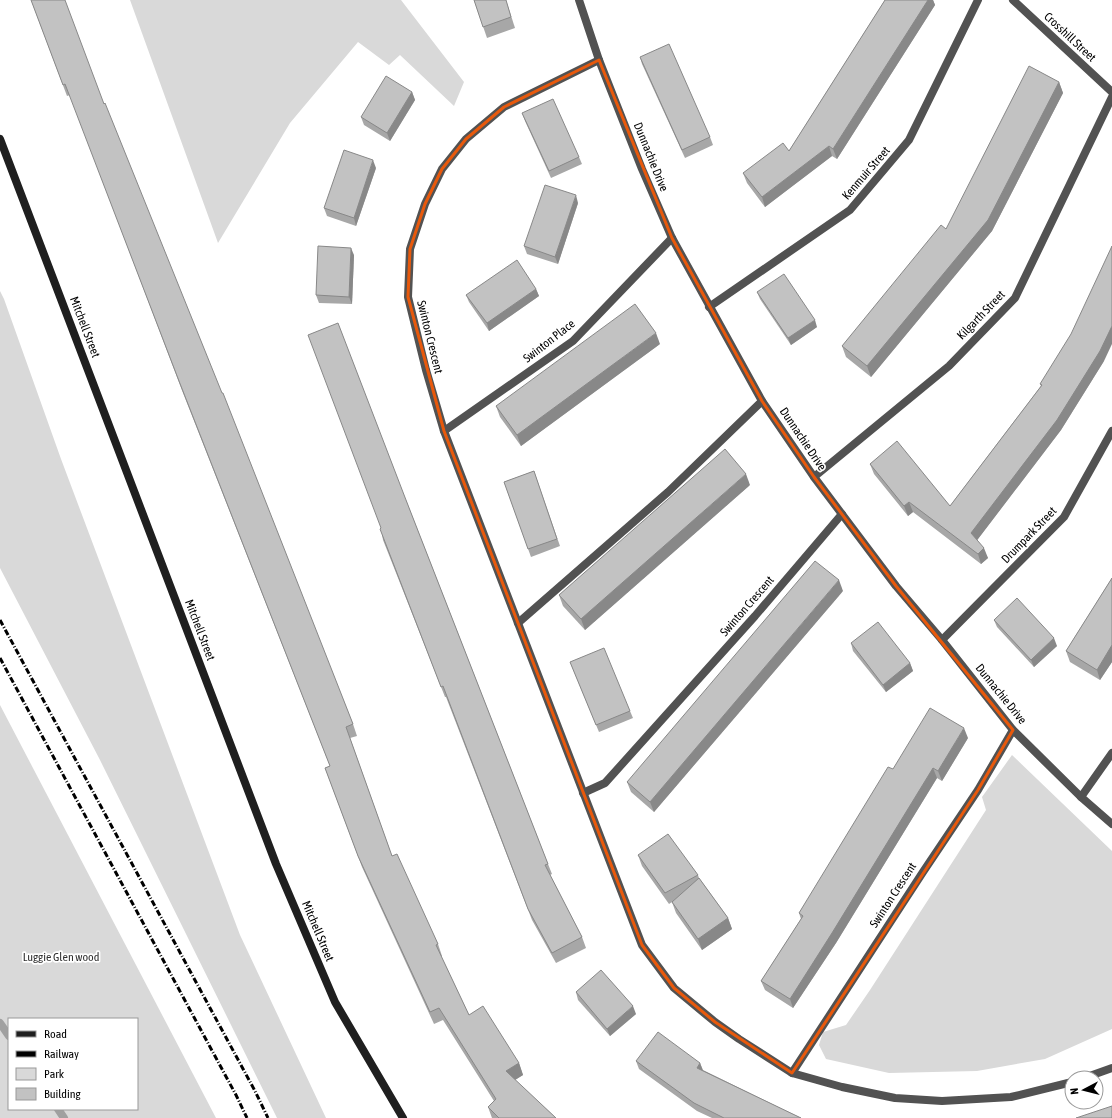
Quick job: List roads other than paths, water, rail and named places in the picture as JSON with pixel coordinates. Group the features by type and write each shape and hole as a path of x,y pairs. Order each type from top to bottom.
{"street":[{"name":"Dunnachie Drive","path":"579,0 599,60 642,169 672,238 762,401 814,477 896,586 942,640 1013,730 1081,797 1112,824"},
{"name":"Kenmuir Street","path":"709,307 850,210 909,140 978,0"},
{"name":"Crosshill Street","path":"1013,0 1112,92"},
{"name":"Swinton Crescent","path":"599,60 504,107 466,139 442,169 424,204 410,249 408,297 426,370 444,431 642,945 674,988 739,1040 792,1073 842,1087 887,1096 942,1101 1011,1097 1064,1084"},
{"name":"Kilgarth Street","path":"814,477 949,366 1015,298 1112,97"},
{"name":"Mitchell Street","path":"0,139 276,864 335,1002 403,1118"},
{"name":"Swinton Place","path":"444,431 573,341 672,238"},
{"path":"518,623 668,492 762,401"},
{"name":"Drumpark Street","path":"942,640 1064,517 1112,430"},
{"name":"Swinton Crescent","path":"583,793 605,783 754,616 842,514"},
{"name":"Swinton Crescent","path":"792,1073 922,872 978,790 1013,730"},
{"path":"1081,797 1112,753"}],"waterway":[{"path":"0,1023 8,1035"},
{"path":"59,1110 64,1118"}],"railway":[{"path":"0,620 255,1091 268,1118"},
{"path":"0,658 247,1118"}],"park label":[{"name":"Luggie Glen wood","path":"61,957"}]}
